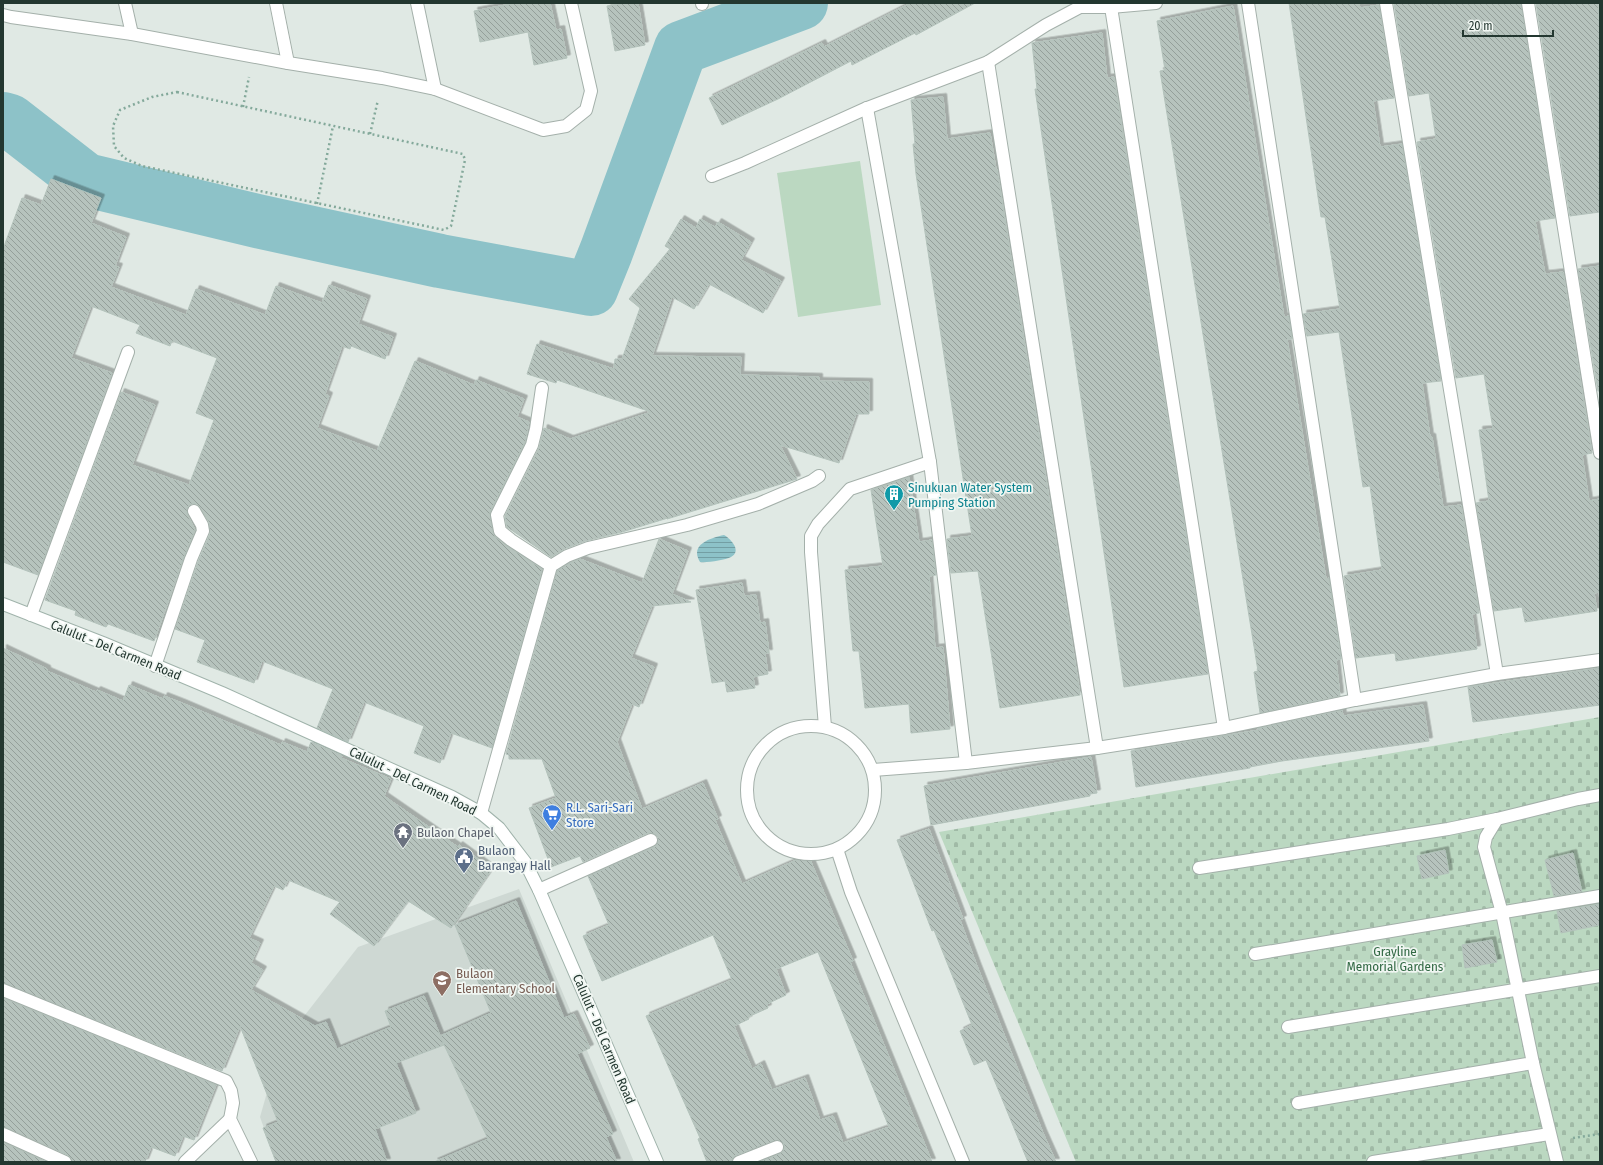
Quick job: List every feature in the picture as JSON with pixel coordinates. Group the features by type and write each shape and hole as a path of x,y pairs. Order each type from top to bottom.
{"street":[{"path":"125,3 132,34"},
{"path":"276,3 288,63"},
{"path":"417,3 434,89"},
{"path":"3,15 132,34 253,57 382,78 434,89 543,130 566,126 586,110 591,91 571,3"},
{"path":"712,176 745,163 867,108 988,62 1046,25 1080,8 1156,3"},
{"path":"1248,3 1355,700"},
{"path":"1386,3 1497,674"},
{"path":"1528,3 1600,453"},
{"path":"1111,7 1224,728"},
{"path":"988,62 1097,748"},
{"path":"867,108 930,462 966,764"},
{"path":"31,615 128,352"},
{"path":"542,388 532,445 497,515 500,530 511,540 551,566"},
{"path":"826,727 811,536 818,524 850,489 930,462"},
{"path":"481,813 551,566 567,556 588,548 687,525 758,504 812,481 819,476"},
{"path":"155,666 191,559 203,531 202,525 194,511"},
{"name":"Calulut - Del Carmen Road","path":"3,604 222,693 423,783 481,813 499,828 525,862 539,890 657,1162"},
{"path":"873,770 966,764 1097,748 1224,728 1355,700 1497,674 1600,660"},
{"path":"806,726 826,727 846,736 863,751 873,770 876,802 862,830 837,849 812,855 786,849 765,834 751,813 747,793 749,773 757,756 770,741 787,731 806,726"},
{"path":"1198,868 1441,830 1497,819 1600,795"},
{"path":"1497,819 1486,838 1484,847 1502,914 1519,990 1533,1064 1557,1162"},
{"path":"539,890 651,840"},
{"path":"837,849 851,892 963,1162"},
{"path":"1256,954 1502,914 1600,896"},
{"path":"1288,1027 1600,976"},
{"path":"3,990 226,1081 231,1091 233,1103 230,1119 185,1162"},
{"path":"1298,1103 1533,1064"},
{"path":"230,1119 251,1162"},
{"path":"3,1134 66,1162"},
{"path":"1373,1162 1549,1134"},
{"path":"739,1162 777,1147"}],"path":[{"path":"243,107 253,57"},
{"path":"370,134 382,78"},
{"path":"177,92 243,107 462,154 465,160 451,226 444,230 142,166 124,158 114,146 113,126 120,110 152,97 177,92"},
{"path":"317,204 333,126"}],"shaded area":[{"name":"Bulaon Elementary School","path":"519,889 634,1162 276,1162 260,1117 280,1047 358,947"}],"green space":[{"path":"860,161 881,305 798,317 777,173"},
{"name":"Grayline Memorial Gardens","path":"1600,717 1600,1162 1076,1162 939,832"}],"water":[{"path":"724,535 730,539 736,552 731,557 720,560 700,562 697,556 699,546 708,540"}],"building":[{"path":"516,3 550,3 556,30 561,29 567,58 534,65 528,32 480,42 474,11"},
{"path":"638,3 645,45 615,51 607,6"},
{"path":"911,3 975,3 916,35 915,33 852,65 851,61 778,99 722,125 709,98 822,43 824,47"},
{"path":"1289,3 1359,3 1360,8 1379,5 1394,98 1373,101 1380,147 1402,144 1441,381 1422,383 1430,437 1432,437 1443,507 1461,505 1479,613 1472,614 1477,649 1396,661 1395,653 1356,658 1344,576 1382,570 1370,486 1363,487 1339,332 1307,336 1303,314 1340,309 1325,217 1321,217"},
{"path":"1394,3 1521,3 1555,218 1535,221 1545,274 1563,272 1592,453 1582,455 1589,501 1600,499 1600,592 1594,593 1597,611 1525,622 1522,607 1494,611 1476,503 1489,501 1479,430 1493,429 1484,374 1456,378 1417,142 1436,139 1429,93 1409,96"},
{"path":"1536,3 1598,3 1600,35 1600,212 1570,216"},
{"path":"1233,6 1284,317 1289,316 1292,339 1287,339 1326,579 1329,578 1341,659 1336,660 1340,696 1260,713 1254,672 1258,671 1160,71 1165,70 1157,21"},
{"path":"1102,33 1107,78 1114,77 1208,674 1124,687 1035,89 1037,89 1032,43"},
{"path":"943,97 947,139 990,133 997,169 1080,694 1000,708 978,571 951,573 947,539 972,536 916,174 911,100"},
{"path":"51,179 101,198 91,223 126,237 115,266 119,267 111,287 186,315 196,289 265,315 276,286 322,303 329,285 367,299 358,324 393,337 385,359 351,346 350,349 342,346 325,394 329,396 317,428 377,451 415,361 474,385 476,380 524,399 517,417 529,422 525,442 490,512 490,516 495,537 542,569 492,748 451,733 440,763 414,753 424,726 364,702 348,742 317,728 333,689 262,661 254,683 197,662 205,640 175,629 198,562 210,534 209,522 197,504 191,504 187,508 187,514 195,530 154,641 108,624 106,627 75,615 76,611 45,600 121,392 155,405 132,465 189,485 214,420 196,413 217,358 172,341 170,346 136,333 140,325 91,306 71,358 112,373 38,575 3,562 3,249 22,198 41,205"},
{"path":"681,219 696,228 700,219 715,227 718,222 751,242 741,260 781,281 763,313 709,284 694,309 672,297 652,356 741,357 740,375 819,377 819,381 869,382 869,414 856,414 839,463 780,445 797,479 667,519 668,518 622,532 585,541 564,549 551,557 507,527 505,516 539,448 544,428 570,439 651,412 557,380 556,383 527,374 537,344 614,369 615,359 622,359 640,308 629,299 670,249 665,246"},
{"path":"1600,266 1600,391 1598,391 1578,269"},
{"path":"909,477 919,542 932,540 936,575 929,576 935,648 943,647 950,729 911,733 909,704 865,708 859,651 853,651 845,570 883,566 871,490"},
{"path":"659,539 688,551 672,594 691,602 652,606 631,658 654,667 639,707 632,704 617,742 642,809 703,783 718,819 715,820 742,884 808,855 853,961 850,962 932,1162 759,1162 783,1152 784,1144 778,1140 736,1155 732,1162 707,1162 698,1139 700,1138 646,1016 732,980 713,935 602,981 583,936 609,925 588,876 654,847 657,844 658,837 655,834 648,833 583,862 580,856 551,867 529,808 556,798 542,759 509,759 509,755 506,754 557,571 580,559 642,583","holes":["818,952 889,1127 843,1143 833,1116 820,1120 805,1078 772,1090 761,1064 752,1069 734,1026 749,1019 748,1017 768,1008 767,1004 786,995 776,969"]},
{"path":"742,583 744,596 756,595 760,623 765,622 769,653 765,653 768,674 753,677 755,688 727,692 725,681 712,683 696,590"},
{"path":"3,648 47,669 47,671 96,692 97,690 123,701 129,685 163,699 164,696 182,703 281,745 282,742 307,752 311,742 342,756 341,758 391,779 384,796 458,847 459,845 492,869 451,928 408,901 374,946 330,914 340,902 288,880 283,890 274,886 249,938 260,943 251,963 263,970 251,990 315,1026 326,1022 337,1049 391,1027 385,1011 424,996 444,1045 396,1063 416,1113 375,1129 387,1162 276,1162 263,1128 278,1122 240,1026 222,1071 3,983"},
{"path":"1600,668 1600,705 1473,722 1468,687"},
{"path":"1423,705 1429,741 1282,761 1250,768 1136,787 1131,751 1259,730 1258,728 1342,710 1343,716"},
{"path":"1091,757 1097,793 1090,794 1090,796 931,825 924,786"},
{"path":"929,829 963,919 960,920 977,966 1043,1133 1056,1162 1028,1162 986,1060 974,1065 960,1031 972,1025 934,930 932,931 897,840"},
{"path":"1445,850 1449,873 1422,879 1417,856"},
{"path":"1573,853 1582,892 1554,896 1545,860"},
{"path":"516,901 564,1018 574,1014 590,1048 577,1054 613,1134 606,1137 617,1162 434,1162 488,1139 440,1036 491,1013 455,925"},
{"path":"1600,904 1600,925 1561,933 1557,911"},
{"path":"1492,940 1497,962 1465,968 1462,945"},
{"path":"3,998 216,1085 194,1140 183,1136 175,1156 151,1147 145,1162 72,1162 68,1155 3,1127"},
{"path":"3,1142 47,1162 3,1162"}],"waterway":[{"path":"3,119 10,121 86,180 257,221 440,261 591,289 681,48 801,3"}],"place":[{"name":"Sinukuan Water System Pumping Station","path":"894,511"},
{"name":"R.L. Sari-Sari Store","path":"552,831"},
{"name":"Bulaon Chapel","path":"403,849"},
{"name":"Bulaon Barangay Hall","path":"464,874"},
{"name":"Bulaon Elementary School","path":"442,997"}]}
